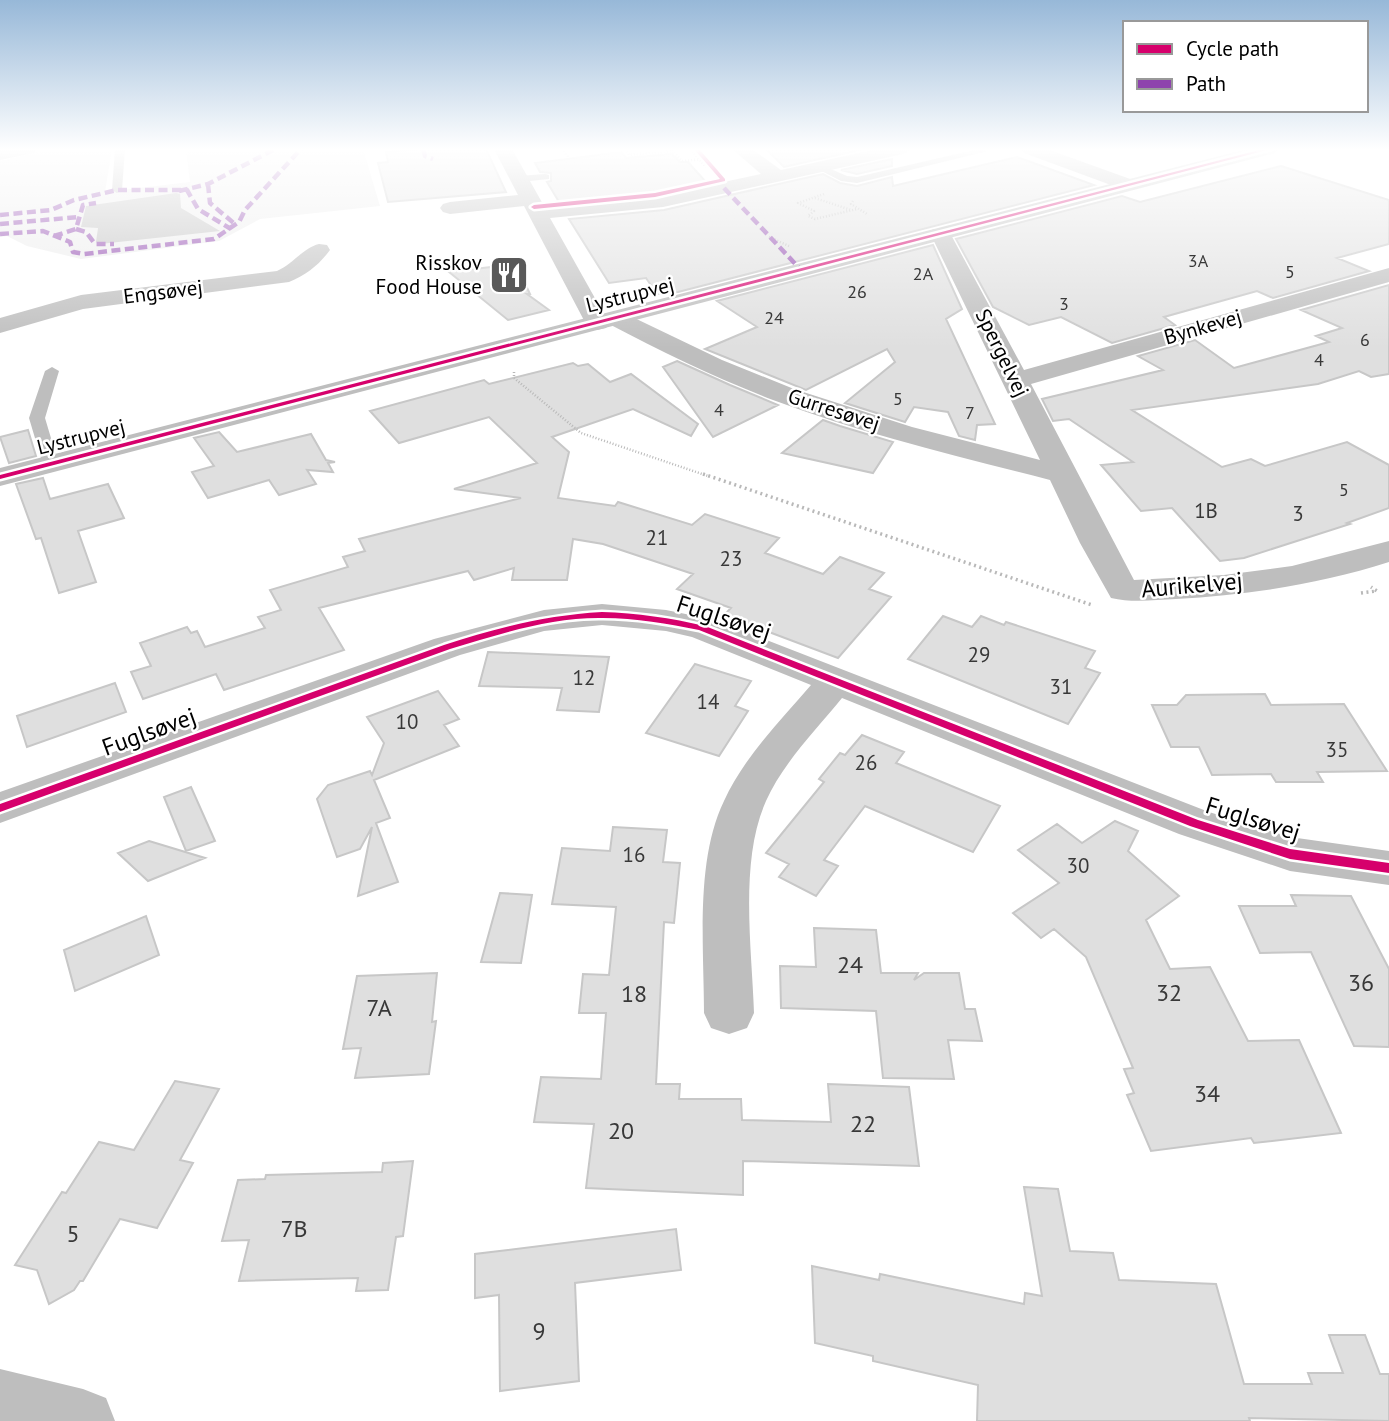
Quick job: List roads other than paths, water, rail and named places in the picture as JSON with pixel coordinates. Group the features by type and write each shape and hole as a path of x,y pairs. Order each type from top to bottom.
{"street":[{"path":"540,215 607,321"},
{"name":"Lystrupvej","path":"0,477 1007,215"},
{"name":"Spergelvej","path":"940,233 1062,474"},
{"name":"Engsøvej","path":"0,326 81,302 281,277 298,270 319,250"},
{"name":"Bynkevej","path":"1016,380 1389,275"},
{"name":"Gurresøvej","path":"607,321 746,380 837,413 1062,474"},
{"name":"Aurikelvej","path":"1062,474 1123,591 1346,580 1389,551"},
{"name":"Fuglsøvej","path":"0,808 447,647 517,624 593,613 670,620 737,640 1194,823 1290,854 1389,867"},
{"path":"729,1013 730,853 744,802 770,761 836,680"},
{"path":"0,1401 83,1421"}],"lane":[{"path":"51,464 37,418 52,371"}],"place":[{"name":"Risskov Food House","path":"509,275"}]}
